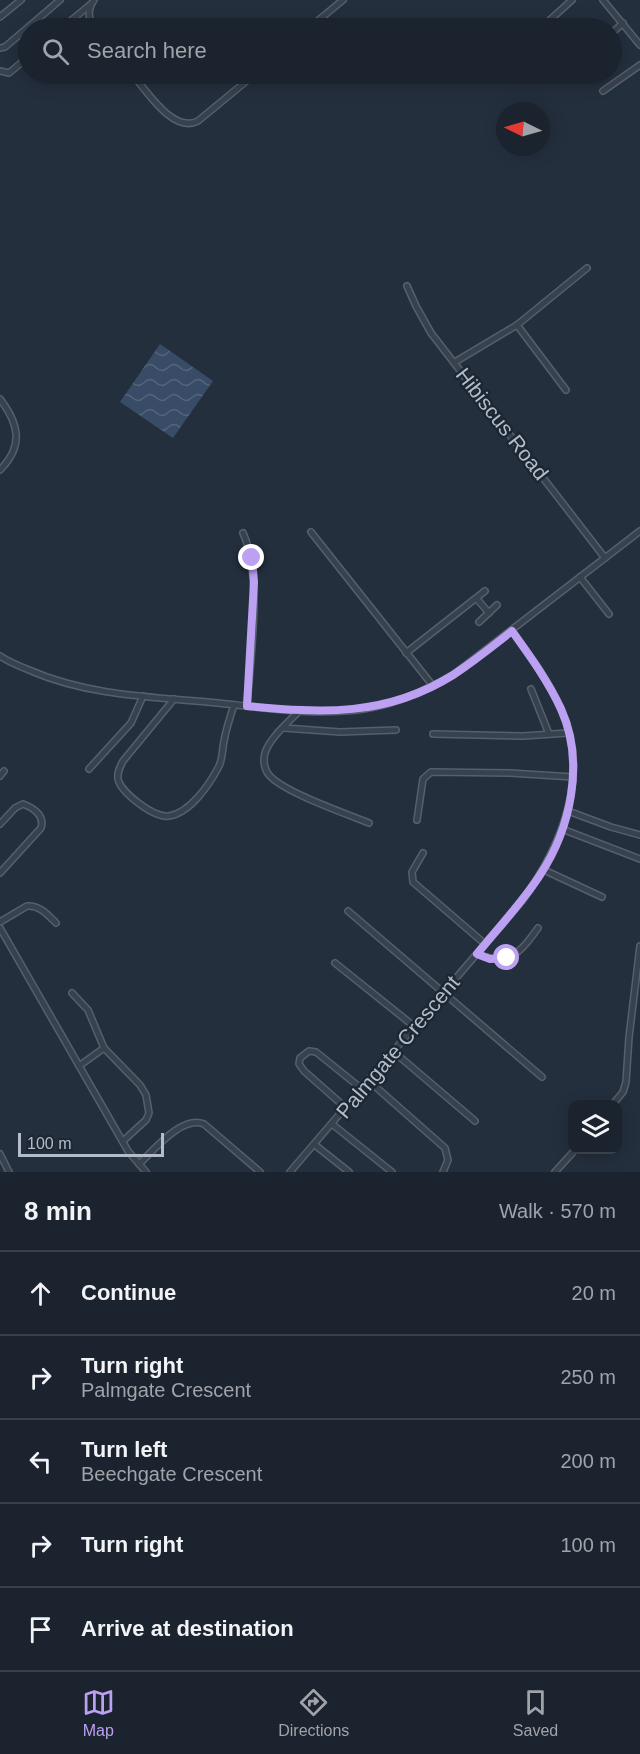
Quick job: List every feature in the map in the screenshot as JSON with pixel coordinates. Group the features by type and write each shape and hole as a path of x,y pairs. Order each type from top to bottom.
{"lane":[{"path":"0,17 21,0"},
{"path":"39,18 60,0"},
{"path":"321,18 343,0"},
{"path":"552,18 572,0"},
{"path":"603,0 618,18"},
{"path":"608,6 614,0"},
{"path":"74,18 92,2"},
{"path":"89,18 92,2"},
{"path":"622,23 640,45"},
{"path":"0,48 5,47 18,36"},
{"path":"0,71 9,73 18,65"},
{"path":"622,78 640,65"},
{"path":"141,84 168,115 188,125 198,121 243,84"},
{"path":"603,91 613,84"},
{"path":"454,362 517,325 587,268"},
{"name":"Hibiscus Road","path":"407,286 421,318 605,558"},
{"path":"517,325 566,390"},
{"path":"0,399 10,413 17,435 12,457 0,470"},
{"path":"1,660 78,687 143,696 300,710 343,711 381,706 402,700 453,675 640,531"},
{"path":"311,532 433,686"},
{"path":"243,533 252,558 254,582 247,706"},
{"path":"580,577 609,614"},
{"path":"406,653 485,591"},
{"path":"477,599 489,613"},
{"path":"479,622 497,605"},
{"name":"Palmgate Crescent","path":"290,1172 522,900 544,870 562,829 568,812 573,777 572,746 562,711 545,678 512,631"},
{"path":"531,689 549,734"},
{"path":"89,769 131,723 143,696"},
{"path":"174,699 123,761 118,773 119,782 126,791 144,807 166,816 176,814 190,804 218,769 234,705"},
{"path":"300,710 269,744 265,767 268,774 305,797 369,823"},
{"path":"284,728 340,732 396,730"},
{"path":"433,734 515,736 568,733"},
{"path":"417,820 423,779 431,772 573,777"},
{"path":"0,824 15,808 23,804 41,816 43,821 41,828 0,873"},
{"path":"568,812 640,835"},
{"path":"562,829 640,859"},
{"path":"423,853 412,872 413,882 485,944"},
{"path":"544,870 602,897"},
{"path":"0,922 27,906 32,906 43,911 56,923"},
{"path":"348,911 542,1077"},
{"path":"0,928 2,937 123,1141 146,1172"},
{"path":"477,954 490,959 507,958 522,950 538,928"},
{"path":"616,1100 623,1092 626,1082 640,946"},
{"path":"335,963 415,1027"},
{"path":"72,993 88,1010 104,1048 140,1084 147,1095 149,1104 146,1120 123,1141"},
{"path":"79,1066 104,1048"},
{"path":"346,1108 304,1071 299,1064 300,1058 309,1051 316,1052 362,1089"},
{"path":"394,1052 475,1121"},
{"path":"369,1081 445,1149 448,1160 442,1172"},
{"path":"139,1164 179,1127 196,1122 204,1124 260,1172"},
{"path":"333,1124 392,1172"},
{"path":"315,1145 349,1172"},
{"path":"0,1154 9,1172"},
{"path":"555,1172 571,1154"}],"water":[{"path":"160,344 213,381 173,438 120,402"}],"route":[{"path":"252,558 253,617 247,706 284,710 343,711 381,706 424,691 453,675 512,631 545,678 562,711 572,746 571,794 562,829 540,876 477,954 497,960 507,958"}]}
